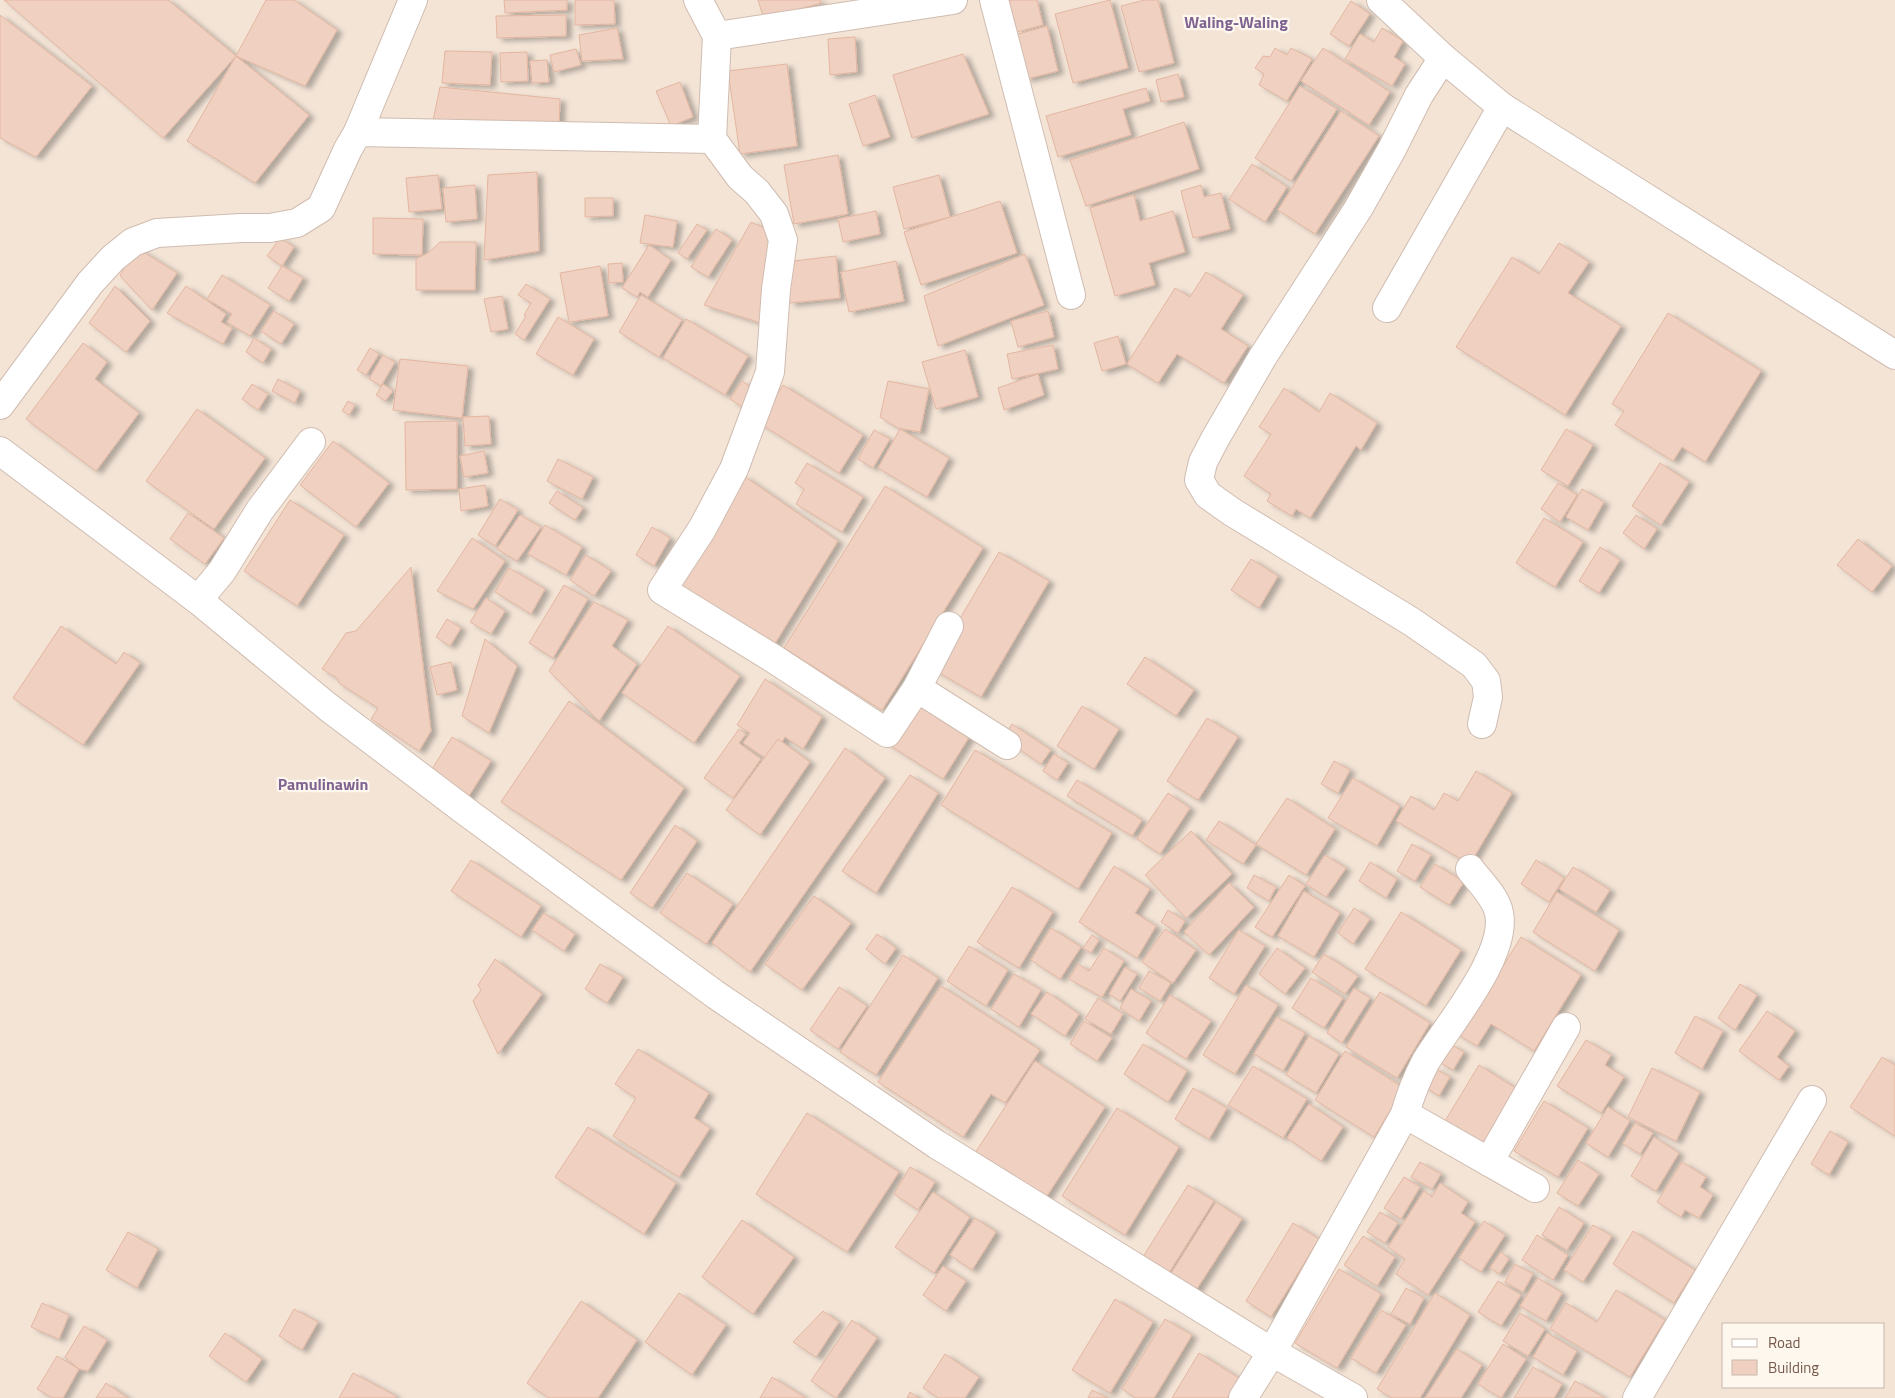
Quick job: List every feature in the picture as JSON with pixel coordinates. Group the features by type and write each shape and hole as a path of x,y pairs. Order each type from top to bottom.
{"street":[{"path":"0,405 90,283 113,258 133,242 156,233 270,228 297,223 321,208 348,149 358,132 413,0"},
{"path":"698,0 717,36 712,139 740,176 757,192 774,214 783,240 776,289 770,372 734,470 702,529 662,590 774,659 887,733 917,688 949,626"},
{"path":"717,36 953,0"},
{"path":"994,0 1071,295"},
{"path":"1381,0 1443,58 1502,107 1895,355"},
{"path":"1443,58 1419,96 1358,209 1268,350 1215,439 1203,462 1199,480 1208,495 1232,512 1404,618 1474,665 1486,681 1488,696 1482,724"},
{"path":"1387,308 1502,107"},
{"path":"358,132 712,139"},
{"path":"198,600 222,571 260,510 311,442"},
{"path":"0,451 198,600 328,707 487,827 716,995 936,1144 1272,1352 1353,1398"},
{"path":"917,688 1007,745"},
{"path":"1243,1398 1272,1352 1405,1114 1410,1096 1426,1062 1451,1026 1488,964 1499,934 1500,913 1490,894 1470,869"},
{"path":"1489,1162 1566,1027"},
{"path":"1637,1398 1812,1100"},
{"path":"1405,1114 1535,1188"}],"shaded area":[{"path":"0,0 1895,0 1895,1398 0,1398"}],"building":[{"path":"4,0 168,0 236,56 163,138"},
{"path":"266,0 294,0 337,30 305,86 236,56"},
{"path":"504,0 567,0 567,10 505,13"},
{"path":"575,0 614,0 615,24 575,25"},
{"path":"758,0 820,0 821,3 764,19"},
{"path":"1037,0 1043,25 1017,32 1009,1"},
{"path":"1110,0 1128,68 1073,83 1055,14"},
{"path":"1145,0 1158,0 1174,63 1139,72 1121,6"},
{"path":"1351,1 1370,14 1349,46 1330,34"},
{"path":"0,15 92,86 36,157 0,138"},
{"path":"566,15 566,36 497,38 496,16"},
{"path":"1047,26 1058,71 1026,79 1015,35"},
{"path":"617,28 623,59 582,61 579,35"},
{"path":"1382,28 1403,41 1394,57 1405,64 1392,86 1345,59 1360,34 1374,42"},
{"path":"855,37 857,72 830,75 828,39"},
{"path":"1275,48 1287,55 1291,48 1312,59 1287,101 1259,85 1264,74 1255,68 1263,56 1270,57"},
{"path":"1323,48 1390,92 1369,125 1301,81"},
{"path":"576,49 581,65 554,72 550,55"},
{"path":"445,51 492,52 490,85 442,83"},
{"path":"527,52 528,81 501,82 500,53"},
{"path":"963,54 989,114 912,138 893,75"},
{"path":"236,56 309,115 255,183 187,141"},
{"path":"547,60 549,82 532,83 530,61"},
{"path":"787,64 797,146 740,154 728,71"},
{"path":"1178,74 1184,97 1161,102 1156,80"},
{"path":"680,82 693,117 671,126 656,91"},
{"path":"1300,86 1337,109 1291,181 1255,158"},
{"path":"440,87 560,99 559,127 431,130"},
{"path":"1146,88 1150,101 1123,109 1131,135 1058,157 1046,116"},
{"path":"875,95 890,137 863,146 849,104"},
{"path":"1341,111 1379,136 1315,234 1278,210"},
{"path":"1184,122 1199,169 1086,206 1070,160"},
{"path":"838,155 848,214 794,224 784,165"},
{"path":"1252,164 1287,187 1265,222 1229,199"},
{"path":"537,172 539,251 484,260 488,175"},
{"path":"438,175 442,209 409,212 406,178"},
{"path":"939,175 950,217 904,229 893,187"},
{"path":"475,185 477,219 446,222 443,188"},
{"path":"1201,185 1204,197 1221,193 1230,229 1193,238 1181,191"},
{"path":"1134,195 1140,221 1173,211 1185,252 1149,263 1155,285 1115,296 1090,208"},
{"path":"585,198 613,198 613,216 585,217"},
{"path":"1000,201 1017,253 921,285 904,232"},
{"path":"876,211 880,234 843,242 838,219"},
{"path":"645,215 677,221 673,247 640,243"},
{"path":"373,218 423,219 422,255 373,254"},
{"path":"751,222 774,232 761,323 704,305"},
{"path":"697,224 707,230 687,259 678,253"},
{"path":"716,229 732,240 708,277 691,267"},
{"path":"280,238 294,247 282,266 267,256"},
{"path":"440,242 476,242 475,290 416,290 416,259 428,253"},
{"path":"1559,243 1589,262 1568,293 1621,326 1565,415 1456,347 1512,257 1539,274"},
{"path":"649,245 671,260 648,297 640,292 637,297 622,288"},
{"path":"134,246 177,273 152,310 120,276"},
{"path":"1025,254 1044,305 938,346 924,296"},
{"path":"836,256 840,298 790,303 786,262"},
{"path":"896,261 904,301 849,312 841,272"},
{"path":"622,263 623,282 609,283 608,264"},
{"path":"282,266 303,278 289,301 268,288"},
{"path":"600,266 608,316 569,322 560,273"},
{"path":"1206,272 1243,295 1221,329 1248,346 1224,383 1177,354 1158,383 1127,364 1175,288 1190,297"},
{"path":"222,275 270,305 250,336 227,322 232,314 207,299"},
{"path":"526,284 550,299 524,340 515,334 526,316 524,315 531,303 518,295"},
{"path":"115,286 150,321 126,352 89,323"},
{"path":"186,286 226,314 221,322 232,328 223,344 167,313"},
{"path":"641,295 682,320 659,357 619,332"},
{"path":"502,296 508,329 491,332 484,299"},
{"path":"274,311 294,324 281,344 261,331"},
{"path":"1048,311 1054,337 1018,347 1011,321"},
{"path":"1668,313 1761,371 1705,462 1682,447 1673,461 1615,425 1624,411 1612,404"},
{"path":"558,317 594,339 573,375 536,354"},
{"path":"686,319 748,356 725,395 663,358"},
{"path":"1118,336 1126,364 1102,371 1094,343"},
{"path":"254,338 271,349 263,363 246,352"},
{"path":"83,343 107,362 95,379 139,413 96,471 26,419"},
{"path":"1053,345 1058,369 1012,379 1007,354"},
{"path":"370,348 379,354 366,375 357,370"},
{"path":"965,350 978,397 936,409 922,362"},
{"path":"383,355 395,362 381,386 369,379"},
{"path":"400,359 468,366 462,418 393,410"},
{"path":"1038,374 1044,395 1004,410 998,388"},
{"path":"278,379 300,391 295,403 272,391"},
{"path":"742,381 759,393 747,410 730,399"},
{"path":"888,381 929,389 920,432 898,428 880,417"},
{"path":"252,384 268,394 258,410 242,399"},
{"path":"383,384 393,391 385,401 376,395"},
{"path":"783,385 863,435 839,473 759,423"},
{"path":"1284,388 1319,412 1330,393 1377,423 1361,450 1356,446 1310,518 1296,509 1292,516 1267,501 1271,494 1244,476 1271,434 1259,427"},
{"path":"348,401 355,405 349,415 342,411"},
{"path":"197,409 265,458 214,529 146,481"},
{"path":"489,416 491,444 465,446 463,417"},
{"path":"457,421 457,489 406,490 405,422"},
{"path":"900,429 949,458 927,497 878,468"},
{"path":"1566,429 1593,445 1568,486 1541,470"},
{"path":"874,430 890,439 873,468 858,459"},
{"path":"333,441 389,483 356,527 300,485"},
{"path":"484,451 488,473 464,477 460,456"},
{"path":"558,459 593,477 582,499 547,481"},
{"path":"807,463 863,497 842,532 796,504 804,489 795,483"},
{"path":"1660,463 1689,482 1661,525 1632,506"},
{"path":"744,476 838,541 771,650 673,589"},
{"path":"1558,483 1577,495 1560,522 1541,509"},
{"path":"485,485 488,506 461,511 459,489"},
{"path":"885,486 983,548 882,710 784,648"},
{"path":"1582,489 1604,502 1588,530 1566,517"},
{"path":"557,491 583,508 575,520 549,503"},
{"path":"500,499 518,510 495,546 478,535"},
{"path":"290,500 344,535 297,606 244,571"},
{"path":"188,513 224,538 205,564 170,539"},
{"path":"520,515 541,527 517,561 497,549"},
{"path":"1636,515 1657,529 1644,549 1623,533"},
{"path":"1544,518 1583,542 1555,587 1516,563"},
{"path":"545,525 582,547 566,575 528,554"},
{"path":"652,527 670,538 654,566 636,555"},
{"path":"472,538 505,561 473,609 437,591"},
{"path":"1858,539 1892,566 1872,592 1837,565"},
{"path":"1600,547 1620,560 1599,593 1579,581"},
{"path":"999,552 1049,581 981,697 931,668"},
{"path":"586,555 611,571 594,596 570,580"},
{"path":"1251,559 1278,576 1259,608 1231,590"},
{"path":"411,567 431,731 419,751 371,719 378,708 339,683 337,678 322,669 346,633 356,631"},
{"path":"509,568 545,589 531,614 495,592"},
{"path":"564,585 588,599 553,658 529,643"},
{"path":"486,598 505,611 491,634 470,622"},
{"path":"594,602 628,620 612,646 637,664 599,721 549,671"},
{"path":"447,619 461,628 450,646 436,637"},
{"path":"61,626 116,664 124,652 140,663 83,745 13,698"},
{"path":"668,626 740,676 694,743 622,693"},
{"path":"485,639 517,666 489,733 462,716"},
{"path":"1145,657 1194,690 1176,716 1127,684"},
{"path":"451,662 457,690 437,695 430,667"},
{"path":"765,679 822,717 803,749 785,737 770,761 743,743 750,733 737,725"},
{"path":"916,695 973,731 943,779 886,743"},
{"path":"569,701 684,788 621,880 501,802"},
{"path":"1082,706 1119,729 1094,769 1057,746"},
{"path":"1207,718 1238,737 1198,800 1167,781"},
{"path":"1012,724 1051,750 1041,764 1003,738"},
{"path":"739,729 746,734 739,743 761,759 733,798 704,778"},
{"path":"452,737 491,761 467,799 429,774"},
{"path":"778,739 810,762 760,835 726,810"},
{"path":"845,748 885,778 750,972 712,943"},
{"path":"975,750 1112,833 1078,889 941,805"},
{"path":"1054,754 1068,763 1057,780 1043,771"},
{"path":"1334,761 1350,770 1338,793 1321,784"},
{"path":"1476,771 1512,793 1470,864 1396,821 1411,796 1434,810 1444,793 1458,801"},
{"path":"910,775 938,793 876,893 842,871"},
{"path":"1353,778 1400,806 1377,846 1328,818"},
{"path":"1077,780 1142,820 1132,836 1067,796"},
{"path":"1168,793 1190,808 1160,854 1137,839"},
{"path":"1287,798 1335,829 1306,875 1256,844"},
{"path":"1219,821 1256,845 1243,864 1206,840"},
{"path":"675,825 697,841 652,908 630,893"},
{"path":"1191,831 1232,874 1186,918 1145,875"},
{"path":"1412,844 1431,855 1415,881 1397,871"},
{"path":"1325,855 1346,868 1326,897 1306,884"},
{"path":"471,860 541,906 521,937 451,891"},
{"path":"1536,860 1564,878 1549,902 1521,884"},
{"path":"1370,862 1397,879 1386,898 1359,881"},
{"path":"1435,864 1464,882 1449,905 1420,887"},
{"path":"1114,866 1150,889 1135,913 1156,926 1137,958 1079,922"},
{"path":"1573,867 1610,890 1596,912 1559,889"},
{"path":"687,873 733,904 706,944 660,913"},
{"path":"1254,875 1276,887 1269,901 1247,888"},
{"path":"1289,875 1305,886 1272,937 1255,927"},
{"path":"1229,883 1254,907 1209,955 1184,932"},
{"path":"1012,887 1053,912 1019,968 977,942"},
{"path":"1304,891 1340,913 1314,957 1278,936"},
{"path":"1557,892 1619,930 1595,971 1533,932"},
{"path":"814,896 851,923 802,990 765,964"},
{"path":"1354,908 1370,919 1353,944 1338,933"},
{"path":"1168,910 1185,921 1178,933 1161,922"},
{"path":"1401,912 1461,950 1426,1006 1365,969"},
{"path":"544,913 575,934 564,951 532,930"},
{"path":"1051,928 1081,947 1060,979 1031,960"},
{"path":"1165,929 1196,950 1173,983 1142,962"},
{"path":"1239,930 1265,946 1234,994 1209,978"},
{"path":"877,934 896,948 885,964 866,949"},
{"path":"1092,935 1099,940 1091,953 1083,948"},
{"path":"1521,937 1581,975 1534,1051 1491,1024 1477,1046 1454,1032 1483,998"},
{"path":"969,946 1008,970 986,1006 947,981"},
{"path":"1104,948 1124,961 1102,997 1069,979 1078,964 1089,971"},
{"path":"1277,948 1305,968 1285,994 1259,974"},
{"path":"1324,954 1358,976 1345,994 1312,972"},
{"path":"903,955 938,978 876,1075 840,1052"},
{"path":"495,959 542,994 498,1054 473,1001 481,990 478,985"},
{"path":"600,964 623,977 607,1003 585,989"},
{"path":"1125,967 1137,974 1120,1001 1109,994"},
{"path":"1149,971 1171,983 1160,1001 1139,988"},
{"path":"1014,974 1041,990 1019,1027 991,1009"},
{"path":"1311,978 1343,998 1324,1028 1292,1008"},
{"path":"1740,984 1757,995 1735,1030 1718,1018"},
{"path":"1246,985 1278,1005 1235,1074 1203,1055"},
{"path":"941,986 1040,1050 1005,1103 991,1094 963,1137 878,1082"},
{"path":"839,987 867,1006 838,1049 810,1030"},
{"path":"1354,988 1370,998 1342,1043 1327,1033"},
{"path":"1131,989 1151,1001 1139,1021 1120,1008"},
{"path":"1047,992 1079,1014 1065,1036 1031,1014"},
{"path":"1380,992 1430,1023 1397,1078 1346,1047"},
{"path":"1170,995 1211,1021 1186,1059 1146,1033"},
{"path":"1098,998 1123,1014 1111,1034 1085,1019"},
{"path":"1767,1011 1795,1031 1777,1057 1789,1066 1779,1080 1739,1051"},
{"path":"1695,1016 1723,1031 1702,1069 1675,1053"},
{"path":"1277,1017 1305,1033 1283,1071 1254,1054"},
{"path":"1084,1021 1112,1038 1097,1061 1070,1044"},
{"path":"1309,1036 1339,1054 1316,1093 1286,1075"},
{"path":"1586,1040 1611,1055 1605,1065 1624,1077 1601,1113 1557,1086"},
{"path":"1143,1044 1187,1071 1168,1102 1124,1074"},
{"path":"1450,1044 1464,1052 1453,1070 1439,1062"},
{"path":"638,1049 709,1093 694,1118 710,1128 679,1177 613,1136 636,1098 615,1084"},
{"path":"1345,1051 1404,1088 1374,1137 1315,1100"},
{"path":"1882,1057 1895,1065 1895,1136 1850,1107"},
{"path":"1035,1061 1105,1107 1045,1199 975,1153"},
{"path":"1479,1065 1520,1091 1485,1146 1445,1121"},
{"path":"1253,1066 1307,1099 1283,1138 1228,1105"},
{"path":"1434,1068 1450,1077 1439,1096 1424,1086"},
{"path":"1652,1068 1700,1092 1676,1141 1628,1117"},
{"path":"1193,1088 1227,1108 1209,1139 1175,1119"},
{"path":"1544,1101 1588,1128 1558,1177 1514,1151"},
{"path":"1309,1104 1343,1127 1321,1161 1287,1138"},
{"path":"1608,1107 1630,1121 1608,1157 1586,1143"},
{"path":"1117,1108 1179,1147 1125,1235 1062,1196"},
{"path":"807,1113 899,1172 847,1252 756,1194"},
{"path":"1635,1123 1653,1133 1640,1154 1623,1144"},
{"path":"588,1127 676,1183 644,1234 555,1177"},
{"path":"1830,1131 1848,1142 1829,1175 1811,1164"},
{"path":"1654,1137 1679,1153 1656,1191 1631,1176"},
{"path":"1578,1160 1599,1174 1578,1206 1557,1193"},
{"path":"1420,1162 1441,1174 1432,1189 1411,1177"},
{"path":"1682,1162 1706,1177 1700,1187 1713,1195 1699,1218 1685,1210 1681,1217 1657,1202"},
{"path":"910,1167 935,1182 918,1210 894,1194"},
{"path":"1404,1177 1420,1187 1401,1219 1384,1208"},
{"path":"1440,1183 1468,1202 1461,1213 1475,1222 1428,1295 1396,1274 1405,1259 1388,1247 1424,1191 1432,1197"},
{"path":"1188,1185 1214,1201 1167,1276 1141,1260"},
{"path":"933,1192 970,1217 934,1273 895,1247"},
{"path":"1216,1202 1242,1219 1193,1295 1168,1278"},
{"path":"1559,1207 1584,1223 1567,1250 1542,1235"},
{"path":"1380,1212 1398,1223 1385,1243 1367,1232"},
{"path":"975,1218 996,1232 972,1270 950,1255"},
{"path":"742,1220 794,1257 753,1314 702,1277"},
{"path":"1484,1221 1505,1235 1481,1272 1459,1258"},
{"path":"1293,1223 1319,1239 1271,1317 1246,1301"},
{"path":"1593,1225 1612,1236 1583,1282 1564,1270"},
{"path":"1633,1231 1695,1270 1674,1303 1613,1264"},
{"path":"128,1232 158,1249 137,1288 106,1270"},
{"path":"1537,1235 1568,1255 1553,1280 1522,1260"},
{"path":"1363,1236 1395,1257 1377,1286 1344,1265"},
{"path":"1501,1252 1509,1259 1499,1274 1490,1268"},
{"path":"1515,1264 1533,1274 1523,1292 1505,1282"},
{"path":"943,1266 966,1281 946,1311 923,1295"},
{"path":"1339,1269 1381,1294 1337,1368 1295,1343"},
{"path":"1538,1278 1562,1293 1546,1321 1520,1306"},
{"path":"1498,1281 1521,1295 1501,1326 1478,1312"},
{"path":"1406,1288 1424,1298 1410,1324 1391,1314"},
{"path":"1616,1290 1665,1320 1630,1377 1550,1329 1566,1303 1597,1322"},
{"path":"679,1293 726,1325 692,1375 645,1342"},
{"path":"1435,1293 1470,1315 1420,1398 1392,1398 1377,1389"},
{"path":"1115,1299 1153,1322 1110,1393 1072,1370"},
{"path":"581,1301 637,1340 598,1398 549,1398 527,1383"},
{"path":"42,1303 69,1315 59,1339 31,1327"},
{"path":"294,1309 318,1322 302,1350 279,1336"},
{"path":"1381,1310 1406,1325 1376,1373 1351,1358"},
{"path":"823,1311 839,1322 816,1357 793,1342"},
{"path":"1520,1313 1545,1329 1528,1356 1503,1341"},
{"path":"1165,1319 1192,1335 1154,1398 1136,1398 1122,1389"},
{"path":"852,1320 877,1338 836,1398 811,1381"},
{"path":"84,1326 107,1340 88,1371 79,1369 65,1357"},
{"path":"225,1333 262,1359 246,1382 209,1356"},
{"path":"1547,1333 1577,1351 1563,1375 1533,1357"},
{"path":"1503,1344 1526,1359 1501,1398 1478,1384"},
{"path":"1457,1349 1482,1365 1461,1398 1425,1398"},
{"path":"1199,1353 1239,1378 1227,1398 1172,1398"},
{"path":"945,1354 979,1377 965,1398 939,1398 923,1388"},
{"path":"57,1356 79,1369 63,1398 53,1398 37,1389"},
{"path":"1533,1367 1562,1384 1554,1398 1514,1398"},
{"path":"353,1373 396,1396 395,1398 339,1398"},
{"path":"772,1377 806,1398 760,1398"},
{"path":"1575,1381 1605,1398 1565,1398"},
{"path":"106,1383 128,1398 96,1398"},
{"path":"1092,1390 1108,1398 1088,1398"},
{"path":"910,1392 919,1398 907,1398"}],"district":[{"name":"Waling-Waling","path":"1236,22"},
{"name":"Pamulinawin","path":"323,784"}]}
